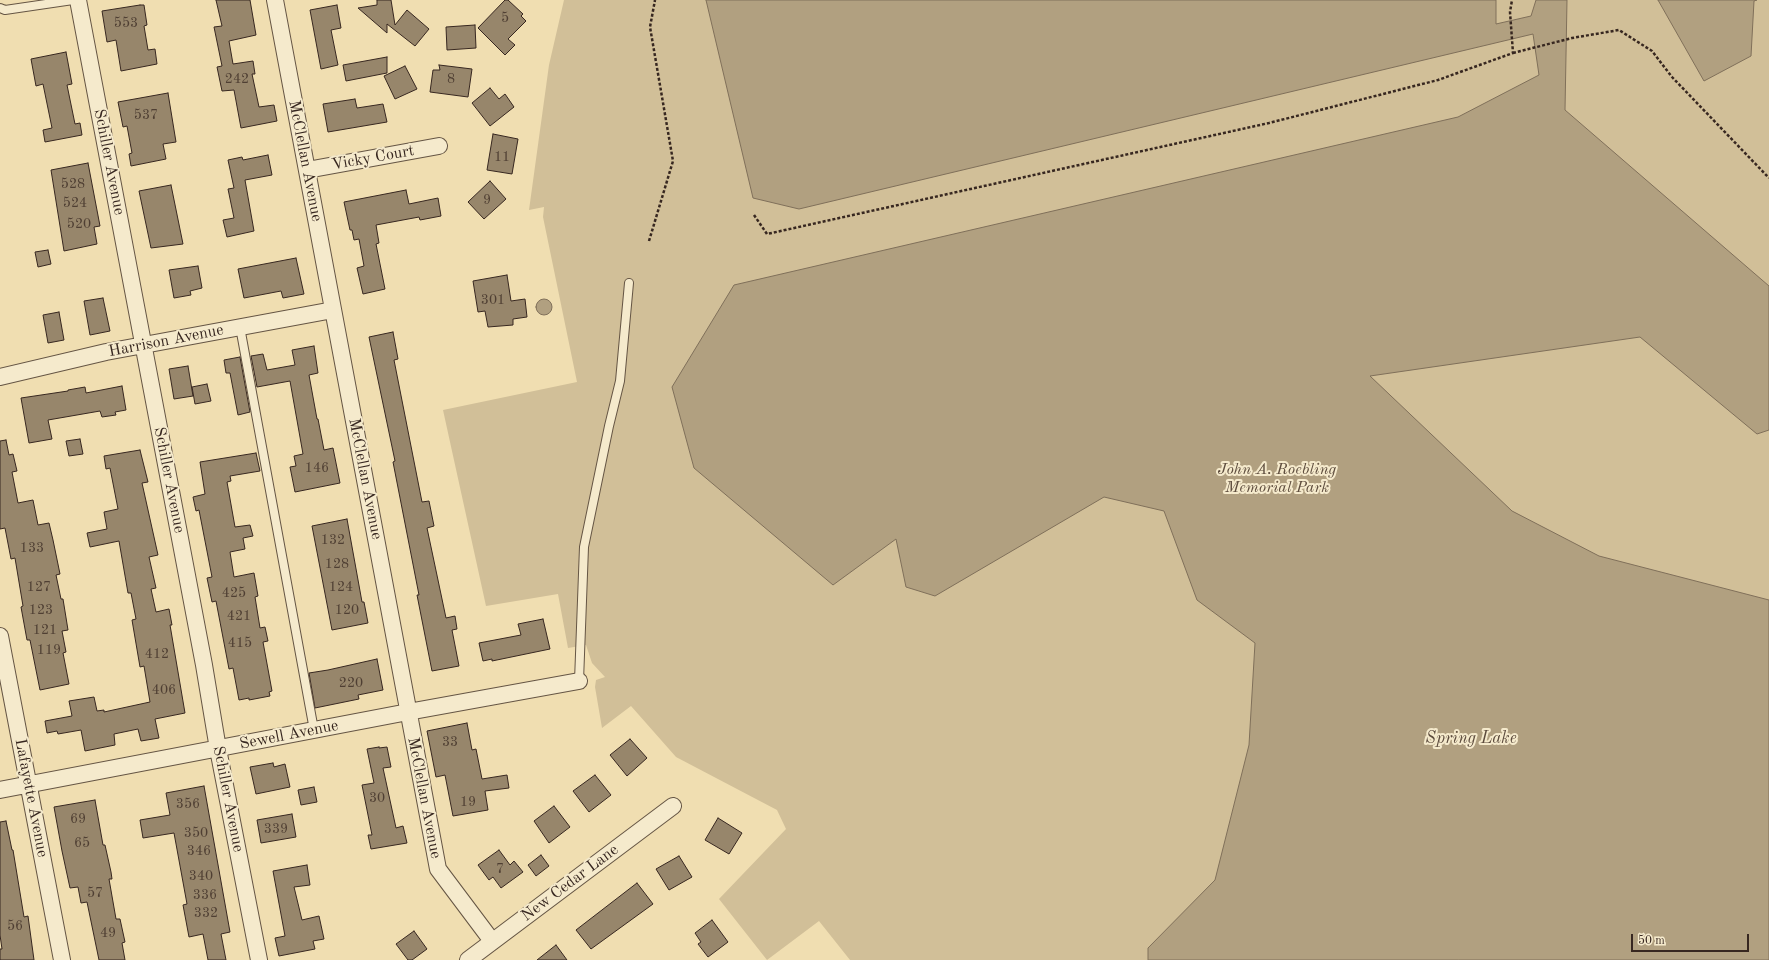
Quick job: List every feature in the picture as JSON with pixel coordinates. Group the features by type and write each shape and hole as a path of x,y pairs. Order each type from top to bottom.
{"street":[{"name":"Schiller Avenue","path":"78,0 259,960"},
{"name":"McClellan Avenue","path":"275,0 438,869 492,941"},
{"name":"Vicky Court","path":"307,170 439,146"},
{"name":"Harrison Avenue","path":"0,377 144,344 333,310"},
{"name":"Lafayette Avenue","path":"0,636 62,960"},
{"name":"Sewell Avenue","path":"0,790 28,786 408,712 579,682"},
{"name":"New Cedar Lane","path":"468,960 673,806"}],"lane":[{"path":"0,8 5,10 73,0"},
{"path":"579,682 584,548 609,426 620,381 629,283"},
{"path":"240,327 314,730"}],"path":[{"path":"649,241 673,161 650,27 655,0"},
{"path":"1512,0 1510,12 1513,53"},
{"path":"754,215 767,234 1269,123 1438,80 1530,47 1619,30 1652,52 1672,77 1769,178"}],"green space":[{"name":"John A. Roebling Memorial Park","path":"564,0 1769,0 1769,960 850,960 819,921 767,960 719,899 786,829 777,810 676,757 631,706 602,728 595,687 596,680 605,677 592,663 586,645 568,648 558,594 486,606 443,410 577,382 543,217 544,207 529,210 549,65"}],"water":[{"name":"Spring Lake","path":"706,0 1496,0 1496,24 1531,16 1536,0 1567,0 1565,110 1769,286 1769,430 1757,434 1640,337 1370,376 1512,511 1599,556 1769,600 1769,960 1148,960 1148,948 1215,880 1249,745 1255,643 1197,600 1164,511 1104,497 935,596 906,587 896,539 833,585 694,468 672,387 734,285 1458,117 1539,75 1533,34 799,209 753,198"},
{"path":"1658,0 1757,0 1754,1 1751,56 1704,81"},
{"path":"541,299 547,299 552,304 550,313 547,315 541,315 536,310 536,304"}],"building":[{"path":"216,0 250,0 256,35 229,41 233,64 253,61 255,74 252,74 259,107 274,105 277,121 241,128 234,90 222,91 217,67 222,66 214,27 222,26"},
{"path":"377,0 391,0 395,25 407,10 429,29 415,46 387,24 387,33 358,8 377,5"},
{"path":"505,0 508,0 523,14 521,16 526,21 508,39 515,45 505,55 478,28"},
{"path":"144,5 147,25 144,26 148,50 155,49 157,64 121,71 116,40 107,42 102,11"},
{"path":"337,5 341,28 331,30 338,65 321,69 310,10"},
{"path":"475,25 476,48 447,50 446,27"},
{"path":"66,52 72,84 67,85 75,124 80,123 82,135 45,142 43,130 52,128 43,84 36,86 31,59"},
{"path":"387,57 387,73 346,81 343,65"},
{"path":"439,65 472,69 468,97 430,92 433,70 440,70"},
{"path":"405,66 417,89 395,99 384,76"},
{"path":"490,88 499,99 505,94 514,107 490,126 472,103"},
{"path":"168,93 176,142 163,144 166,159 131,166 129,154 132,153 127,126 123,127 118,102"},
{"path":"355,99 357,108 383,104 387,122 328,132 323,104"},
{"path":"493,134 518,139 512,174 487,170"},
{"path":"268,155 272,175 245,180 254,231 227,237 223,220 234,218 228,189 234,188 228,160 242,157 243,160"},
{"path":"88,163 100,226 94,227 97,244 64,251 51,170"},
{"path":"490,181 506,199 484,219 468,202"},
{"path":"171,185 183,244 151,248 139,191"},
{"path":"406,190 409,204 438,198 441,216 420,220 419,217 376,225 379,243 376,244 385,289 363,294 357,268 364,266 359,239 354,240 352,230 350,230 344,202"},
{"path":"48,250 51,264 38,267 35,252"},
{"path":"296,258 304,294 283,298 281,291 244,298 238,269"},
{"path":"198,266 202,288 190,291 191,295 174,298 169,270"},
{"path":"507,275 511,301 525,299 527,317 513,319 513,325 488,327 485,311 478,312 473,281"},
{"path":"103,298 110,331 90,335 84,301"},
{"path":"59,312 64,340 48,343 43,315"},
{"path":"393,332 398,359 394,360 422,502 429,501 434,526 427,528 446,618 455,616 457,629 452,630 459,666 432,671 393,462 395,461 369,337"},
{"path":"314,346 318,373 309,375 317,419 324,450 333,448 340,483 295,492 290,467 296,466 294,456 303,454 290,381 257,387 251,356 263,354 267,370 295,365 292,350"},
{"path":"240,357 250,412 238,415 230,373 226,373 224,360"},
{"path":"188,366 193,396 174,399 169,369"},
{"path":"207,384 211,401 195,404 192,387"},
{"path":"122,386 126,410 115,412 116,415 102,417 100,411 48,420 52,439 29,443 21,398 85,387 86,393"},
{"path":"80,439 83,454 69,456 66,441"},
{"path":"6,440 9,455 13,454 17,471 12,472 18,503 33,500 38,525 49,523 60,574 56,575 61,599 63,599 68,630 62,631 66,652 63,653 69,684 40,690 30,640 27,640 15,558 11,559 5,528 0,529 0,441"},
{"path":"140,450 148,482 142,483 158,555 149,557 156,588 151,589 156,612 169,609 172,625 170,625 185,713 155,719 159,738 141,741 138,729 114,734 115,745 85,751 81,730 58,734 57,731 47,733 45,721 72,716 69,701 94,697 97,711 104,710 104,712 150,702 144,666 140,667 132,620 136,619 131,593 128,593 119,541 90,547 87,533 107,529 104,512 118,509 110,468 106,469 104,456"},
{"path":"256,453 260,471 230,476 231,481 227,482 235,527 250,525 253,536 243,538 245,549 230,552 234,577 254,573 258,596 255,597 260,628 265,627 268,641 263,642 272,691 269,692 270,696 249,700 249,698 239,700 233,668 229,669 216,601 212,602 207,578 212,577 199,510 196,511 193,497 205,494 200,462"},
{"path":"347,519 362,602 364,602 368,623 332,630 312,526"},
{"path":"543,619 550,649 492,661 492,659 483,661 479,643 521,635 518,624"},
{"path":"377,659 383,690 358,695 359,699 315,708 309,673"},
{"path":"467,723 472,750 476,749 482,779 507,775 509,788 485,791 488,810 453,816 445,775 436,777 427,731"},
{"path":"630,739 647,758 627,776 610,755"},
{"path":"387,747 391,767 383,768 396,828 403,826 407,843 371,849 368,835 372,835 362,785 374,783 367,749"},
{"path":"273,763 274,767 285,764 290,787 256,794 250,767"},
{"path":"595,775 611,795 589,812 573,791"},
{"path":"204,786 230,932 221,934 226,960 208,960 203,934 189,937 183,905 187,904 174,833 143,838 140,820 170,815 166,793"},
{"path":"314,787 317,802 301,805 298,790"},
{"path":"95,800 103,845 105,845 111,872 112,879 109,879 116,919 120,919 125,942 122,943 125,960 99,960 87,902 81,903 78,887 70,888 62,851 54,807"},
{"path":"554,806 570,827 549,843 534,821"},
{"path":"292,814 296,837 261,843 257,820"},
{"path":"718,818 742,833 729,854 705,840"},
{"path":"6,821 13,850 24,917 28,916 34,960 0,960 0,949 2,949 0,935 0,822"},
{"path":"499,850 510,865 514,861 523,872 501,888 493,877 489,880 478,865"},
{"path":"541,855 549,866 536,876 528,865"},
{"path":"679,856 692,877 669,890 656,869"},
{"path":"307,865 310,885 294,887 302,920 319,916 324,939 313,941 315,949 279,956 275,938 285,936 273,871"},
{"path":"637,883 653,904 591,949 576,930"},
{"path":"712,920 728,942 708,957 698,944 701,942 695,933"},
{"path":"414,931 427,949 412,960 408,960 396,944"},
{"path":"556,945 567,960 537,960"}]}
